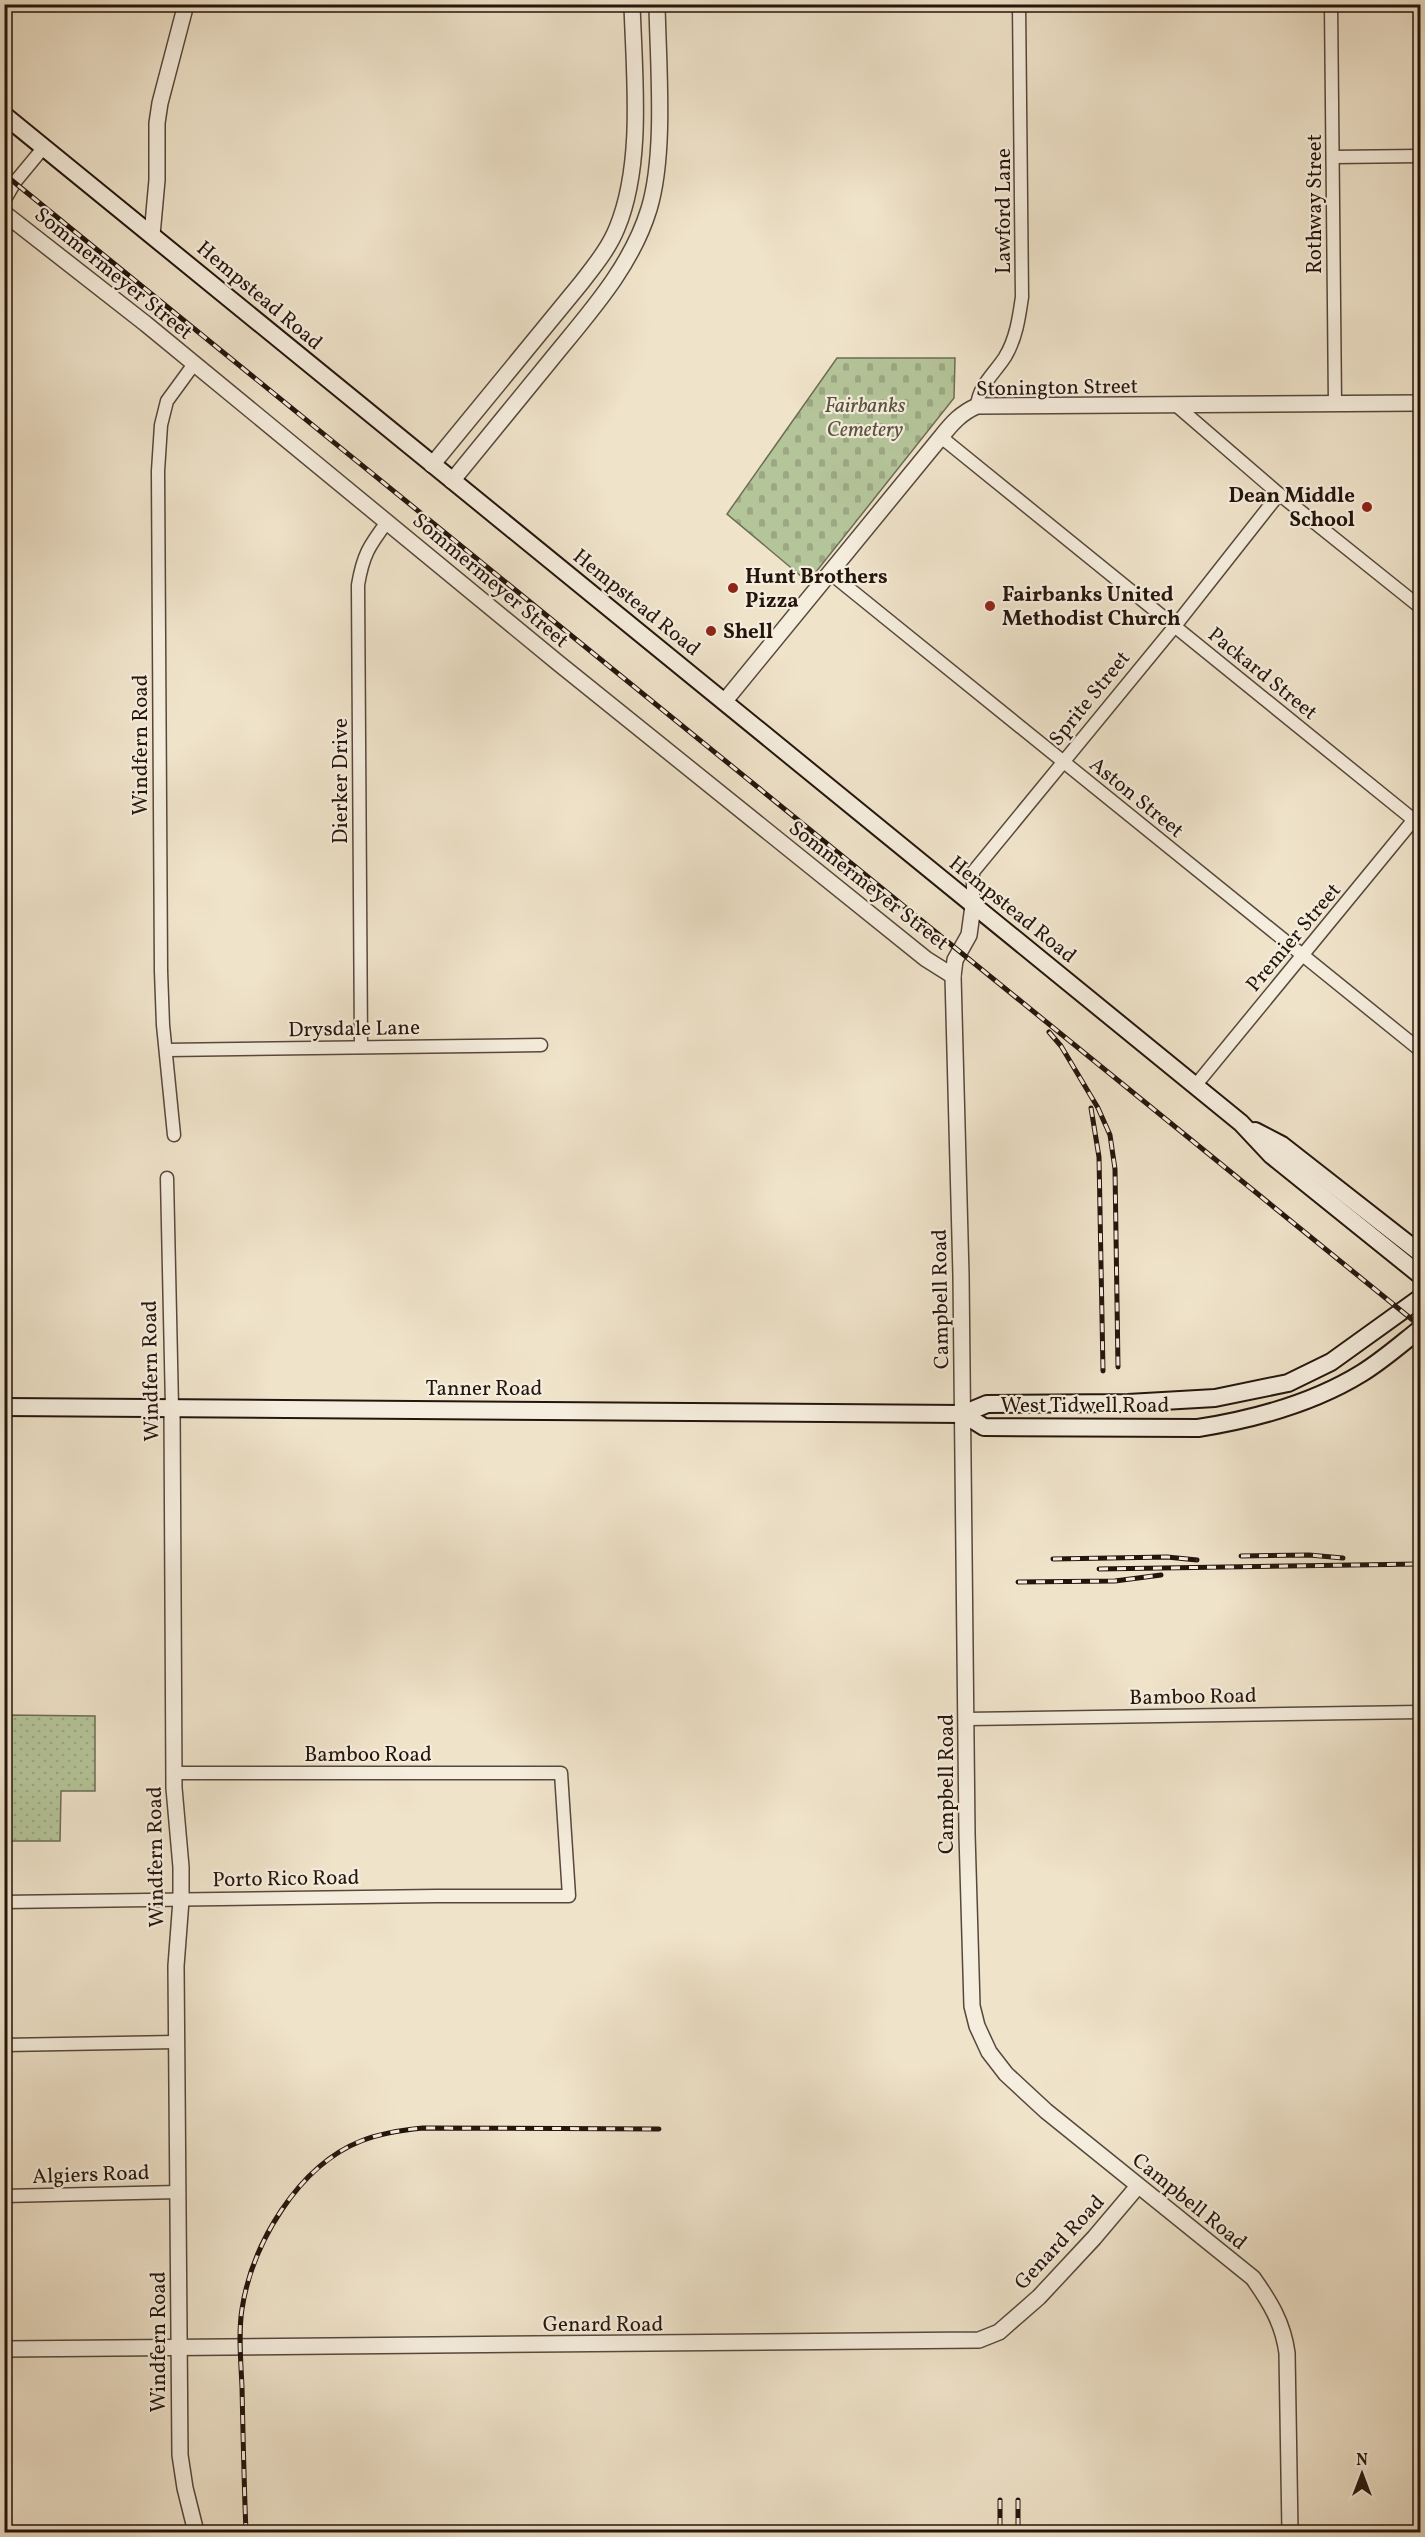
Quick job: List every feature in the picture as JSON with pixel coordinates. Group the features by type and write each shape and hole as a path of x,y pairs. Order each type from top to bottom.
{"main road":[{"name":"Hempstead Road","path":"4,115 1195,1086 1241,1123 1282,1145 1317,1182 1420,1275"},
{"name":"Hempstead Road","path":"1317,1182 1420,1253"},
{"name":"West Tidwell Road","path":"963,1414 987,1404 1128,1403 1215,1398 1288,1383 1331,1362 1420,1298"},
{"name":"West Tidwell Road","path":"963,1414 984,1427 1198,1428 1301,1403 1360,1374 1420,1329"},
{"path":"1128,1403 1129,1428"},
{"name":"Tanner Road","path":"4,1407 963,1414"}],"street":[{"path":"152,235 157,180 157,123 160,103 186,4"},
{"path":"432,465 567,301 602,255 617,228 630,175 634,136 632,4"},
{"path":"452,481 588,315 609,287 637,239 649,208 655,178 658,138 657,4"},
{"name":"Lawford Lane","path":"977,406 981,389 1005,356 1015,334 1022,297 1019,4"},
{"name":"Rothway Street","path":"1331,4 1335,404"},
{"path":"633,66 658,72"},
{"path":"4,201 15,182 44,147"},
{"path":"1333,157 1420,156"},
{"path":"630,175 655,178"},
{"name":"Sommermeyer Street","path":"4,213 194,364 557,662 926,959 953,976"},
{"path":"567,301 588,315"},
{"name":"Windfern Road","path":"174,1135 163,1025 161,971 158,471 161,425 167,401 194,364"},
{"name":"Stonington Street","path":"724,702 957,417 977,406 1420,404"},
{"path":"1177,406 1279,494 1420,607"},
{"name":"Packard Street","path":"941,436 1418,819"},
{"name":"Sprite Street","path":"973,906 973,872 1175,626 1279,494"},
{"name":"Dierker Drive","path":"361,1047 358,585 362,560 371,542 387,522"},
{"name":"Aston Street","path":"830,573 1420,1050"},
{"name":"Premier Street","path":"1195,1086 1418,819"},
{"name":"Campbell Road","path":"973,906 969,935 955,960 953,976 963,1414 970,1988 977,2026 989,2052 1006,2074 1138,2186 1253,2278 1275,2308 1287,2353 1290,2532"},
{"name":"Drysdale Lane","path":"167,1050 541,1045"},
{"name":"Windfern Road","path":"167,1178 172,1407 174,1788 181,1867 176,1966 180,2455 185,2488 196,2532"},
{"name":"Bamboo Road","path":"967,1719 1420,1712"},
{"name":"Bamboo Road","path":"175,1773 561,1773 569,1896"},
{"name":"Porto Rico Road","path":"4,1902 569,1896"},
{"path":"4,2045 176,2042"},
{"name":"Genard Road","path":"4,2349 180,2346 642,2345 895,2339 979,2340 999,2332 1039,2296 1094,2238 1138,2186"},
{"name":"Algiers Road","path":"4,2196 178,2192"}],"green space":[{"name":"Fairbanks Cemetery","path":"837,358 955,358 954,398 808,582 727,514"},
{"path":"5,1715 95,1716 95,1791 61,1791 60,1841 5,1841"}],"railway":[{"path":"4,174 1420,1326"},
{"path":"1049,1032 1061,1046 1098,1108 1110,1135 1115,1169 1118,1367"},
{"path":"1091,1108 1099,1157 1103,1371"},
{"path":"1241,1556 1309,1555 1343,1558"},
{"path":"1053,1559 1167,1557 1197,1560"},
{"path":"1099,1569 1420,1564"},
{"path":"1018,1582 1115,1581 1161,1575"},
{"path":"246,2532 240,2348 242,2309 247,2284 267,2234 298,2188 317,2169 338,2153 361,2141 384,2134 423,2128 659,2129"},
{"path":"1000,2500 1000,2532"},
{"path":"1018,2500 1018,2532"}],"place":[{"name":"Dean Middle School","path":"1367,507"},
{"name":"Hunt Brothers Pizza","path":"733,588"},
{"name":"Fairbanks United Methodist Church","path":"990,606"},
{"name":"Shell","path":"711,631"}]}
